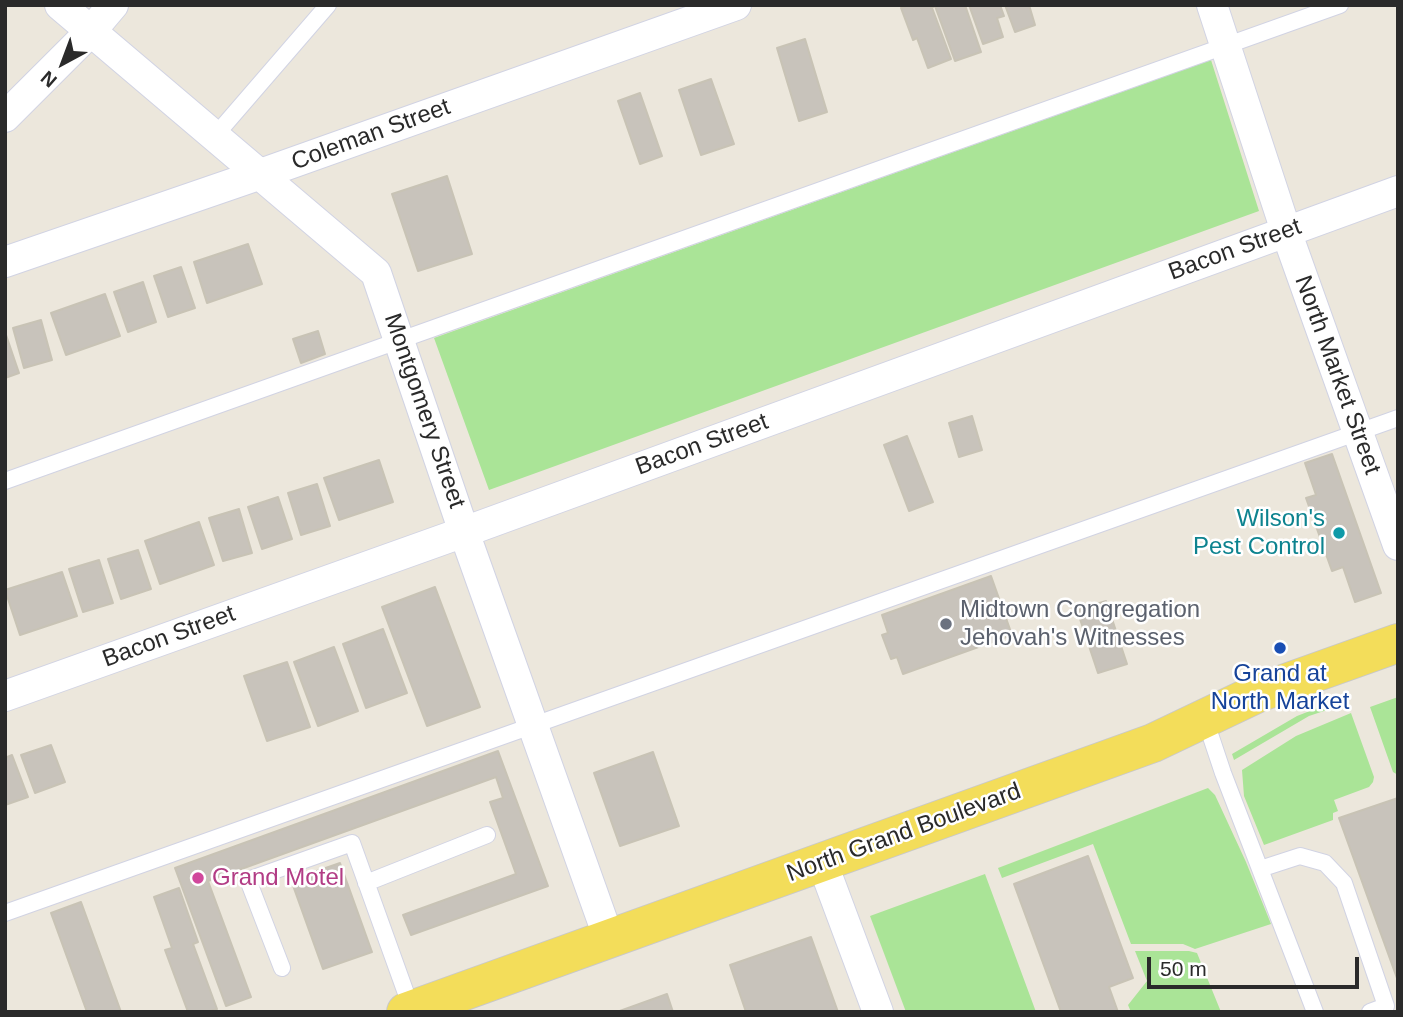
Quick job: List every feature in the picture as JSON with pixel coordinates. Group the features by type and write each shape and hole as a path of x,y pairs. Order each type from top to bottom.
{"main road":[{"name":"North Grand Boulevard","path":"409,1011 1153,743 1258,693 1398,643"}],"street":[{"name":"Montgomery Street","path":"60,5 376,273 608,939"},
{"path":"5,117 91,31 113,5"},
{"name":"Coleman Street","path":"5,262 736,5"},
{"name":"North Market Street","path":"1212,5 1286,231 1398,545"},
{"name":"Bacon Street","path":"5,696 464,532 1398,191"},
{"path":"822,862 878,1012"}],"lane":[{"path":"214,137 328,5"},
{"path":"5,481 1340,5"},
{"path":"5,913 1398,418"},
{"path":"1205,719 1315,1012"},
{"path":"366,883 487,835"},
{"path":"282,968 248,880 352,842 409,1011"},
{"path":"1260,869 1300,856 1325,863 1344,883 1386,1006 1370,1012"}],"green space":[{"path":"1211,60 1259,211 489,490 434,338"},
{"path":"1346,697 1348,703 1309,716 1234,760 1232,754 1297,716"},
{"path":"1398,697 1398,775 1393,772 1370,707"},
{"path":"1351,713 1374,777 1373,782 1369,787 1334,800 1338,811 1333,813 1333,820 1264,845 1244,796 1242,770 1296,736"},
{"path":"1208,788 1215,795 1271,924 1195,949 1183,944 1131,944 1093,844 1002,878 998,868"},
{"path":"985,874 1036,1012 906,1012 870,916"},
{"path":"1135,951 1197,953 1221,1012 1131,1012 1128,1005 1147,981"}],"building":[{"path":"908,5 931,5 951,59 928,68 917,38 913,40 901,8"},
{"path":"931,5 965,5 981,52 955,61 935,6 931,8"},
{"path":"969,5 1000,5 1004,16 997,18 1003,37 983,44"},
{"path":"1005,5 1029,5 1035,25 1015,32"},
{"path":"805,39 827,112 799,121 777,48"},
{"path":"711,79 734,144 701,155 679,90"},
{"path":"640,93 662,156 640,164 618,101"},
{"path":"447,176 472,254 418,271 392,194"},
{"path":"248,244 262,284 207,303 194,262"},
{"path":"181,267 195,308 168,317 154,276"},
{"path":"143,282 156,322 128,332 114,292"},
{"path":"105,294 120,336 66,355 51,313"},
{"path":"41,320 52,360 24,368 13,328"},
{"path":"318,331 325,354 301,363 293,339"},
{"path":"5,332 19,373 5,378"},
{"path":"972,416 982,450 959,457 949,423"},
{"path":"907,436 933,502 909,511 884,445"},
{"name":"Wilson's Pest Control","path":"1332,454 1381,593 1355,602 1343,567 1332,571 1306,498 1316,495 1305,463"},
{"path":"379,460 393,502 339,520 324,478"},
{"path":"317,484 330,526 301,535 288,493"},
{"path":"278,497 292,539 262,549 248,507"},
{"path":"239,509 252,553 223,561 209,518"},
{"path":"199,522 214,565 160,584 145,541"},
{"path":"138,550 151,589 121,599 108,559"},
{"path":"99,560 113,603 83,612 69,569"},
{"path":"62,572 77,616 20,635 5,590"},
{"name":"Midtown Congregation Jehovah's Witnesses","path":"991,576 1012,635 903,674 897,657 891,659 882,635 888,633 882,615"},
{"path":"435,587 480,707 427,726 382,607"},
{"path":"1106,601 1127,664 1098,673 1077,610"},
{"path":"383,629 407,693 366,708 343,644"},
{"path":"334,647 358,711 318,726 294,662"},
{"path":"287,662 310,727 267,741 244,676"},
{"path":"51,745 65,782 35,793 21,755"},
{"name":"Grand Motel","path":"498,751 548,886 411,935 403,915 516,874 490,802 503,798 496,777 208,881 251,997 226,1006 175,868"},
{"path":"653,752 679,826 620,846 594,773"},
{"path":"12,755 28,797 5,805 5,758"},
{"path":"1398,798 1398,981 1339,818"},
{"path":"1088,856 1133,978 1109,987 1118,1012 1061,1012 1014,884"},
{"name":"Grand Motel","path":"340,863 372,952 323,969 291,880"},
{"path":"179,888 198,942 193,944 217,1009 208,1012 188,1012 165,950 172,948 154,897"},
{"path":"81,902 121,1012 87,1012 51,913"},
{"path":"811,937 838,1012 746,1012 730,965"},
{"path":"667,994 673,1012 617,1012"}],"place":[{"name":"Wilson's Pest Control","path":"1339,533"},
{"name":"Midtown Congregation Jehovah's Witnesses","path":"946,624"},
{"name":"Grand at North Market","path":"1280,648"},
{"name":"Grand Motel","path":"198,878"}]}
